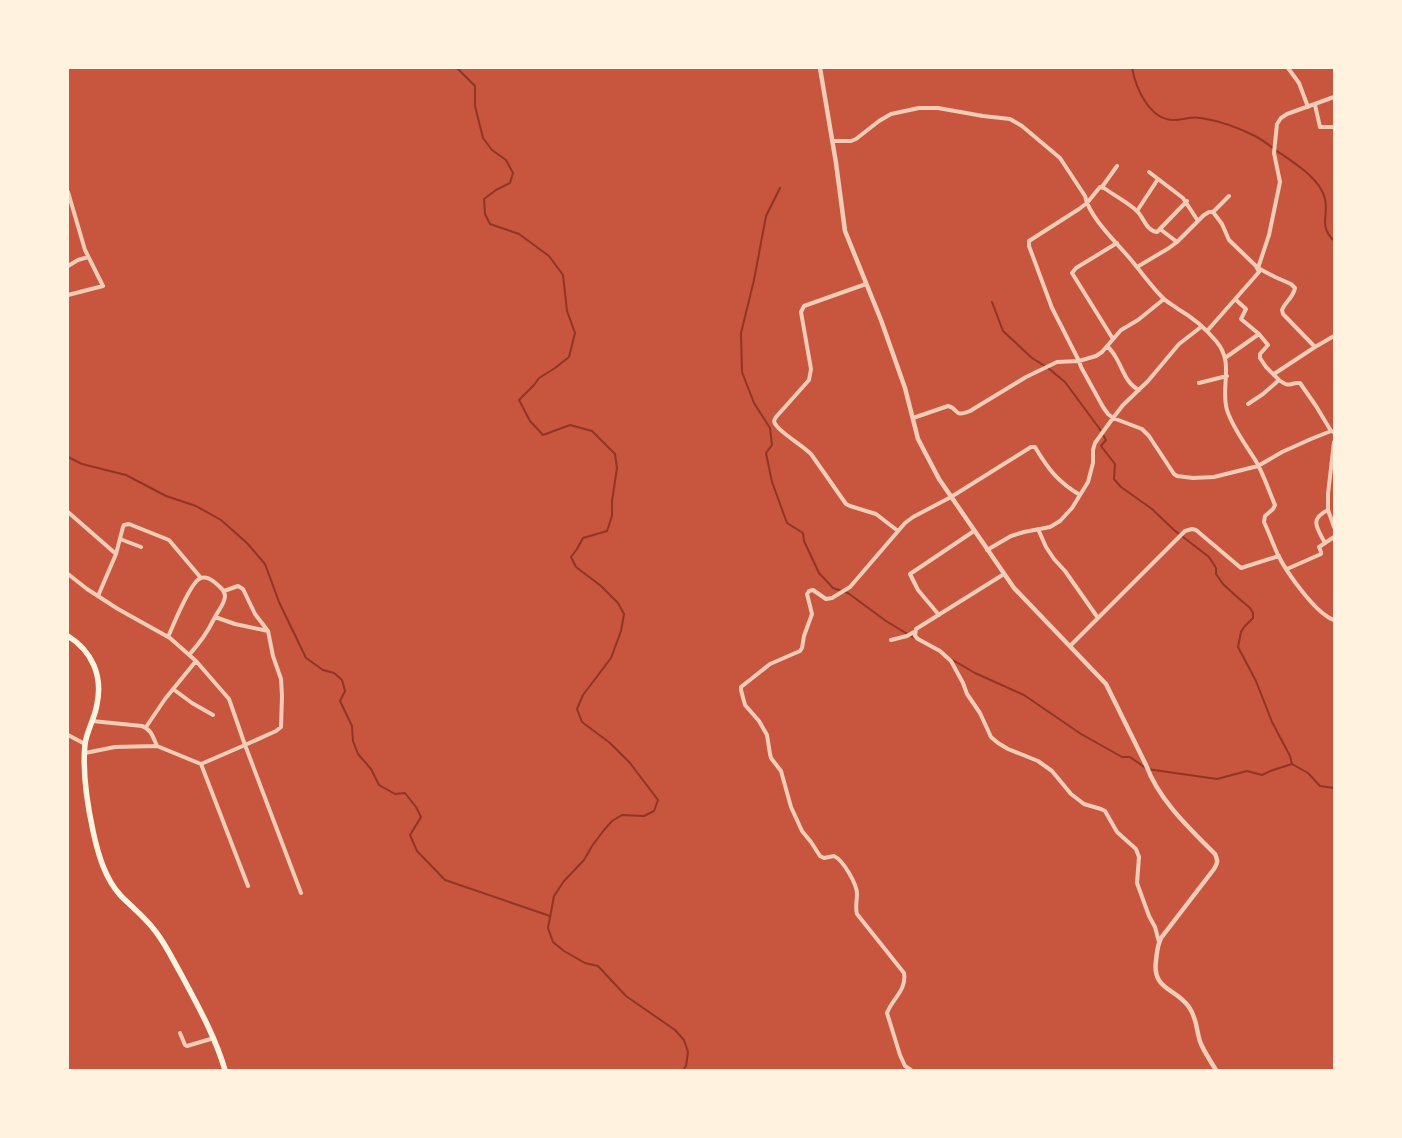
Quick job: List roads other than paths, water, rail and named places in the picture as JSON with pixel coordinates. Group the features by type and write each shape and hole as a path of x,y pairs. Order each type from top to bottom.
{"main road":[{"path":"68,636 83,648 91,658 96,669 98,682 97,705 85,753 88,807 98,853 107,876 117,892 157,933 214,1038 225,1070"}],"street":[{"path":"820,68 845,231 881,320 905,388 922,447 951,497 1023,599 1106,684 1151,779 1174,812 1215,854 1217,860 1214,869 1168,927 1159,942 1155,968 1156,977 1162,985 1190,1008 1197,1024 1201,1044 1216,1070"},
{"path":"1288,68 1299,83 1308,107"},
{"path":"1206,331 1259,272 1258,268 1269,235 1280,182 1274,153 1277,124 1287,114 1334,97"},
{"path":"1315,104 1320,127 1334,127"},
{"path":"832,140 851,141 856,139 891,114 918,108 938,108 1010,119 1022,126 1060,158 1085,196 1086,203 1102,227 1118,243 1164,299 1201,326 1217,342 1225,354 1225,400 1228,412 1236,430 1258,466 1275,505 1264,519 1279,556 1314,606 1334,620"},
{"path":"1117,166 1102,187 1098,188 1086,203 1028,243 1052,308 1103,407 1113,418 1138,426 1146,432 1177,476 1194,478 1214,477 1258,466 1296,446 1333,432 1300,383 1285,385 1266,367 1260,358 1260,354 1268,345 1240,319 1246,308 1235,299"},
{"path":"1149,172 1187,201 1198,221"},
{"path":"1137,212 1158,179"},
{"path":"1102,187 1137,212 1150,230 1154,232 1160,229 1187,201"},
{"path":"68,192 84,250 103,286 68,295"},
{"path":"1137,267 1177,242 1198,221 1209,212 1213,212 1229,196"},
{"path":"1213,212 1222,224 1229,240 1258,268 1291,284 1295,288 1292,297 1282,310 1283,314 1289,318 1315,347"},
{"path":"1160,229 1177,242"},
{"path":"1113,339 1072,273 1076,268 1118,243"},
{"path":"68,266 88,257"},
{"path":"866,284 801,308 800,312 811,369 809,380 774,420 779,428 805,447 846,504 876,514 898,531"},
{"path":"913,418 948,406 961,415 1026,377 1056,362 1080,361 1096,356 1120,330 1138,320 1164,299"},
{"path":"987,550 1011,536 1050,527 1060,521 1072,508 1088,482 1093,463 1095,443 1113,418 1123,405 1148,381 1182,340 1201,326"},
{"path":"1225,358 1258,334"},
{"path":"1274,374 1334,336"},
{"path":"1107,346 1115,354 1127,380 1139,390"},
{"path":"1199,383 1226,376"},
{"path":"1248,404 1279,380"},
{"path":"1334,442 1328,494 1328,510 1334,527"},
{"path":"911,1070 905,1066 900,1056 887,1013 901,992 904,974 857,914 855,910 857,892 852,879 840,860 834,856 824,858 820,856 802,832 791,807 781,770 770,754 767,735 759,721 745,704 741,690 743,685 770,664 800,651 812,614 807,594 809,590 826,599 832,598 850,587 905,523 1033,446 1050,471 1060,481 1080,495"},
{"path":"1325,543 1316,522 1318,517 1328,510"},
{"path":"68,512 116,554"},
{"path":"98,596 116,554 124,525 129,524 165,538 175,546 201,578"},
{"path":"1038,529 1054,559 1065,571 1098,618"},
{"path":"1070,646 1189,529 1196,530 1240,568 1279,556"},
{"path":"939,615 918,590 910,574 974,531"},
{"path":"1287,569 1320,554 1319,547 1334,537"},
{"path":"120,539 141,547"},
{"path":"68,574 118,609 168,637 196,661 229,699 301,894"},
{"path":"891,640 914,632 921,625 1004,574"},
{"path":"168,637 192,585 201,578 211,580 224,591 225,597 205,636 189,655"},
{"path":"85,753 115,747 157,746 201,764 276,732 281,727 281,679 273,656 268,631 255,614 243,589 238,586 224,591"},
{"path":"215,617 235,624 268,631"},
{"path":"914,632 918,639 944,654 951,661 967,694 980,713 992,737 998,743 1038,761 1071,794 1084,804 1105,811 1117,832 1136,849 1139,857 1137,883 1159,942"},
{"path":"146,727 196,661"},
{"path":"173,689 213,716"},
{"path":"92,721 135,724 146,727 152,733 157,746"},
{"path":"68,735 86,744"},
{"path":"201,764 248,886"},
{"path":"180,1033 187,1046 214,1038"}],"waterway":[{"path":"457,68 475,86 475,106 483,138 492,150 506,160 513,173 510,183 484,199 485,214 490,224 519,234 549,256 563,275 567,311 575,333 569,357 539,378 519,400 530,421 543,435 570,425 592,431 615,454 617,468 612,501 612,516 607,531 583,538 571,557 576,567 601,586 618,603 624,614 621,631 611,658 583,695 577,709 582,722 610,743 630,763 658,800 654,811 644,816 622,815 612,821 604,830 584,860 564,881 554,896 548,928 553,942 564,951 585,963 598,966 626,996 675,1030 684,1040 688,1052 686,1066 683,1070"},
{"path":"1132,68 1140,93 1145,102 1157,115 1165,119 1174,120 1194,117 1201,118 1235,127 1261,139 1306,172 1318,185 1325,199 1326,230 1334,241"},
{"path":"780,188 766,216 754,280 741,333 742,372 754,403 770,428 772,445 766,453 772,482 787,523 803,533 804,541 819,573 833,588 848,593 886,621 914,638"},
{"path":"992,302 1003,331 1032,358 1065,382 1099,428 1106,440 1101,446 1115,464 1114,479 1121,487 1152,509 1174,530 1209,557 1216,568 1216,574 1223,584 1250,608 1253,618 1241,632 1238,647 1256,681 1272,722 1290,756 1292,764"},
{"path":"68,457 82,464 126,475 166,496 196,506 221,520 247,543 265,564 279,602 306,658 323,670 334,673 342,680 345,691 340,701 352,726 353,741 358,754 371,769 379,785 395,794 405,793 416,807 421,817 410,835 417,851 445,880 550,916"},
{"path":"951,659 975,673 1024,695 1081,734 1122,757 1130,757 1147,769 1217,779 1247,771 1262,775 1292,764 1308,773 1320,786 1334,788"}]}
